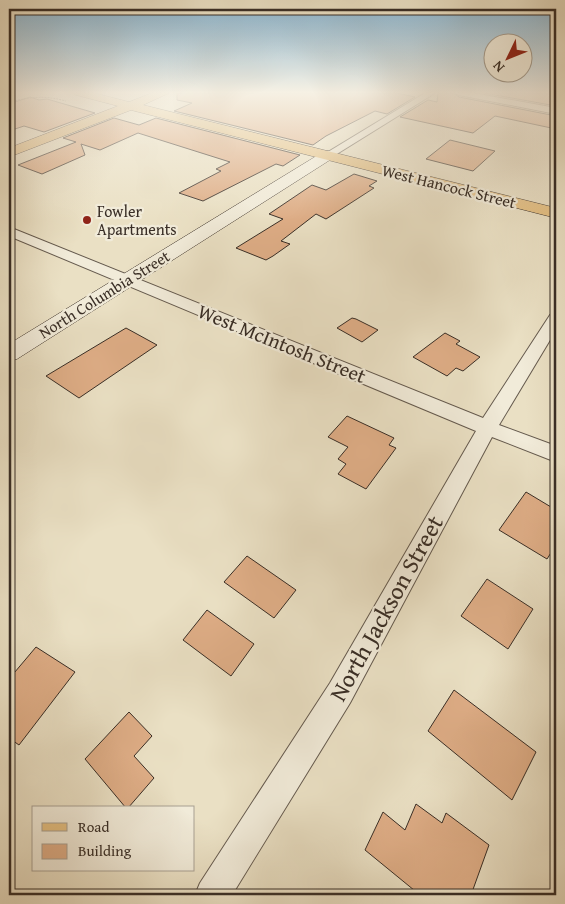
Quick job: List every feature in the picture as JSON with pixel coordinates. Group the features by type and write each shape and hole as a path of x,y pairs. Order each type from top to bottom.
{"main road":[{"path":"9,153 55,135"},
{"name":"West Hancock Street","path":"248,135 556,213"}],"street":[{"path":"328,155 361,135"},
{"name":"North Columbia Street","path":"9,354 328,155"},
{"name":"West McIntosh Street","path":"9,231 488,428 556,454"},
{"name":"North Jackson Street","path":"212,895 340,693 488,428 556,318"}],"building":[{"path":"70,135 133,135 100,150 81,144 85,155 42,174 18,165 76,142 63,138"},
{"path":"145,135 223,135 300,155 283,166 276,164 203,201 179,193 221,171 216,169 230,162"},
{"path":"273,135 328,135 313,145"},
{"path":"450,140 495,151 473,171 426,159"},
{"path":"354,174 377,181 369,186 374,188 326,219 316,214 281,241 290,244 273,256 266,260 236,248 283,219 269,214 312,185 326,190"},
{"path":"352,318 378,330 362,342 337,328"},
{"path":"126,328 157,345 79,398 46,376"},
{"path":"445,333 460,341 456,344 480,357 463,371 456,368 447,376 413,357"},
{"path":"347,416 394,438 389,445 396,448 366,489 338,474 346,464 338,459 348,447 328,437"},
{"path":"526,492 556,510 556,545 547,559 499,530"},
{"path":"247,556 296,590 274,618 224,582"},
{"path":"487,579 533,609 508,649 461,616"},
{"path":"207,610 254,644 231,676 183,640"},
{"path":"36,647 75,672 19,745 9,738 9,679"},
{"path":"454,690 536,752 512,800 428,731"},
{"path":"129,712 152,736 134,756 154,778 130,806 124,806 85,759"},
{"path":"416,804 442,823 446,813 489,845 471,895 420,895 365,850 383,812 405,830"}],"place":[{"name":"Fowler Apartments","path":"87,220"}]}
